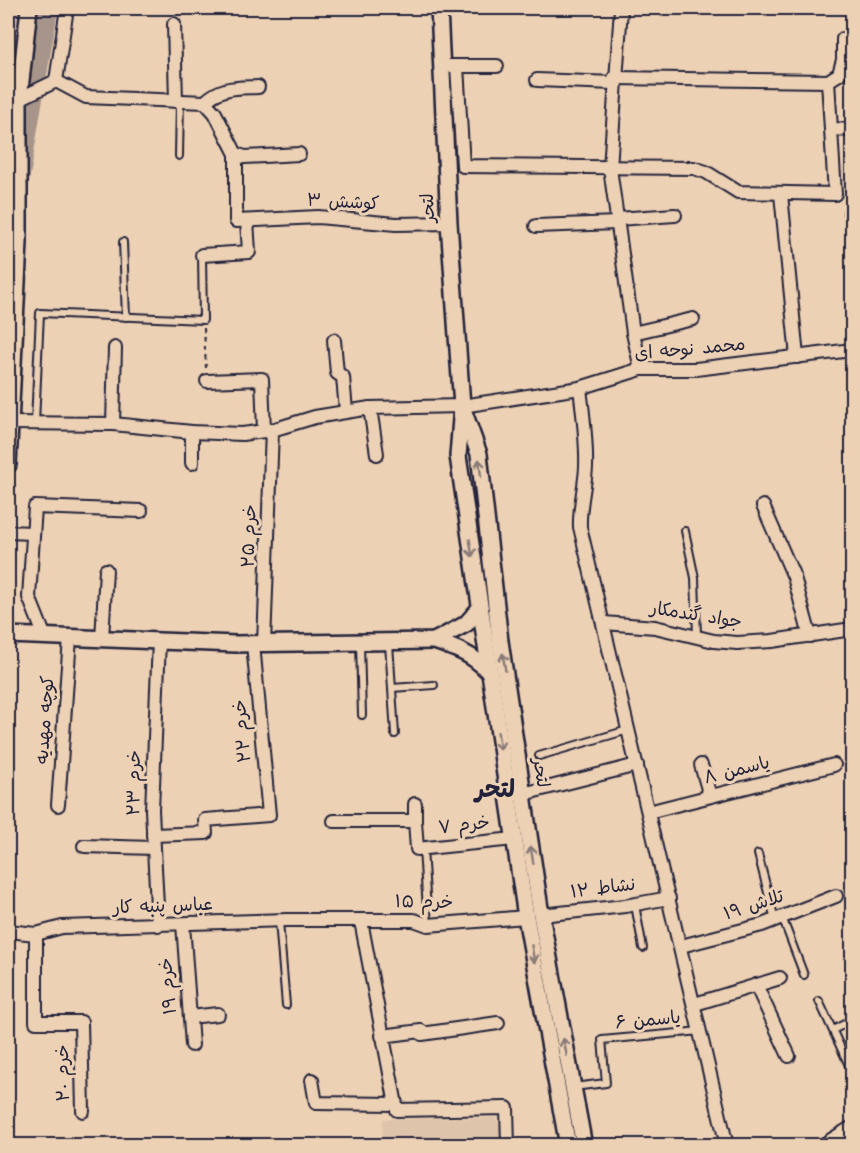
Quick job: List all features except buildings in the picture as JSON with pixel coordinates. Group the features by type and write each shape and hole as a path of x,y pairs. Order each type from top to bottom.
{"street":[{"path":"8,465 15,98 29,8"},
{"path":"56,82 67,8"},
{"name":"لتحر","path":"439,8 449,66 449,223 462,406 458,456 487,670 514,839 573,1087 584,1146"},
{"path":"621,8 614,81 610,168 633,333 641,369"},
{"path":"174,24 178,101"},
{"path":"537,80 828,81 839,74 843,60 843,39"},
{"path":"497,66 449,66 463,166 694,168 706,171 738,192 781,194 835,194 828,81"},
{"path":"15,98 56,82 86,97 205,102 213,94 226,88 258,87"},
{"path":"202,255 249,252 242,221 236,154 214,113 205,102"},
{"path":"831,129 852,130"},
{"path":"236,154 245,157 299,154"},
{"path":"781,194 797,357"},
{"path":"536,226 675,215"},
{"name":"کوشش ۳","path":"242,221 318,217 396,224 449,223"},
{"path":"633,333 693,319"},
{"path":"334,340 337,373 343,377 346,411"},
{"path":"113,424 115,348"},
{"name":"محمد نوحه ای","path":"10,423 113,424 192,432 242,434 346,411 369,408 462,406 580,388 641,369 696,369 852,351"},
{"name":"خرم ۲۵","path":"207,381 262,379 268,430 259,644"},
{"path":"580,388 586,447 586,470 579,509 580,527 727,1146"},
{"name":"لتحر","path":"462,406 479,454 500,640 524,794 533,916 568,1146"},
{"path":"369,408 377,454"},
{"path":"192,432 192,463"},
{"path":"763,506 794,577 810,636"},
{"path":"45,637 29,597 35,507 141,511"},
{"path":"8,532 33,533"},
{"path":"102,639 106,570"},
{"path":"434,641 466,624 480,608"},
{"name":"جواد گندمکار","path":"604,622 655,627 738,643 810,636 852,629"},
{"path":"8,635 259,644 389,644 434,641 462,650 487,670"},
{"name":"کوچه مهدیه","path":"58,805 70,638"},
{"name":"خرم ۲۳","path":"158,926 152,798 159,641"},
{"name":"خرم ۲۲","path":"154,842 206,833 205,820 269,815 259,644"},
{"path":"524,794 637,765"},
{"path":"701,765 711,796"},
{"name":"یاسمن ۸","path":"648,812 834,765"},
{"path":"414,804 420,849"},
{"path":"334,821 415,821"},
{"name":"خرم ۷","path":"420,849 514,839"},
{"path":"84,846 154,842"},
{"name":"تلاش ۱۹","path":"681,946 778,919 837,896"},
{"name":"نشاط ۱۲","path":"533,916 669,898"},
{"name":"خرم ۱۵","path":"321,922 414,920 428,925 533,916"},
{"name":"عباس پنبه کار","path":"8,932 36,934 62,927 279,921 321,922"},
{"path":"361,921 396,1110 507,1108 508,1146"},
{"name":"خرم ۱۹","path":"183,924 192,1045"},
{"name":"خرم ۲۰","path":"36,934 36,1022 81,1022 83,1111"},
{"path":"695,1004 780,978"},
{"path":"756,985 789,1056"},
{"path":"190,1017 218,1014"},
{"path":"382,1036 421,1031 422,1034 498,1023"},
{"path":"312,1080 316,1103 395,1104"},
{"path":"821,1146 852,1127"}],"lane":[{"path":"178,101 179,156"},
{"path":"123,242 126,317"},
{"path":"35,423 40,313 203,320 202,255"},
{"path":"685,531 695,578 698,636"},
{"path":"360,644 362,715"},
{"path":"389,644 395,734"},
{"path":"392,688 434,685"},
{"path":"539,756 628,730"},
{"path":"420,849 428,925"},
{"path":"758,854 778,919 804,975"},
{"path":"635,904 643,948"},
{"path":"279,921 286,1005"},
{"path":"819,1002 852,1072"},
{"path":"833,1030 852,1020"},
{"name":"یاسمن ۶","path":"573,1087 606,1083 602,1040 701,1031"}],"path":[{"path":"203,320 207,381"}],"shaded area":[{"path":"494,1118 502,1124 502,1145 382,1146 383,1119"}],"waterway":[{"path":"8,229 45,8"}],"district":[{"name":"لتحر","path":"495,790"}]}
